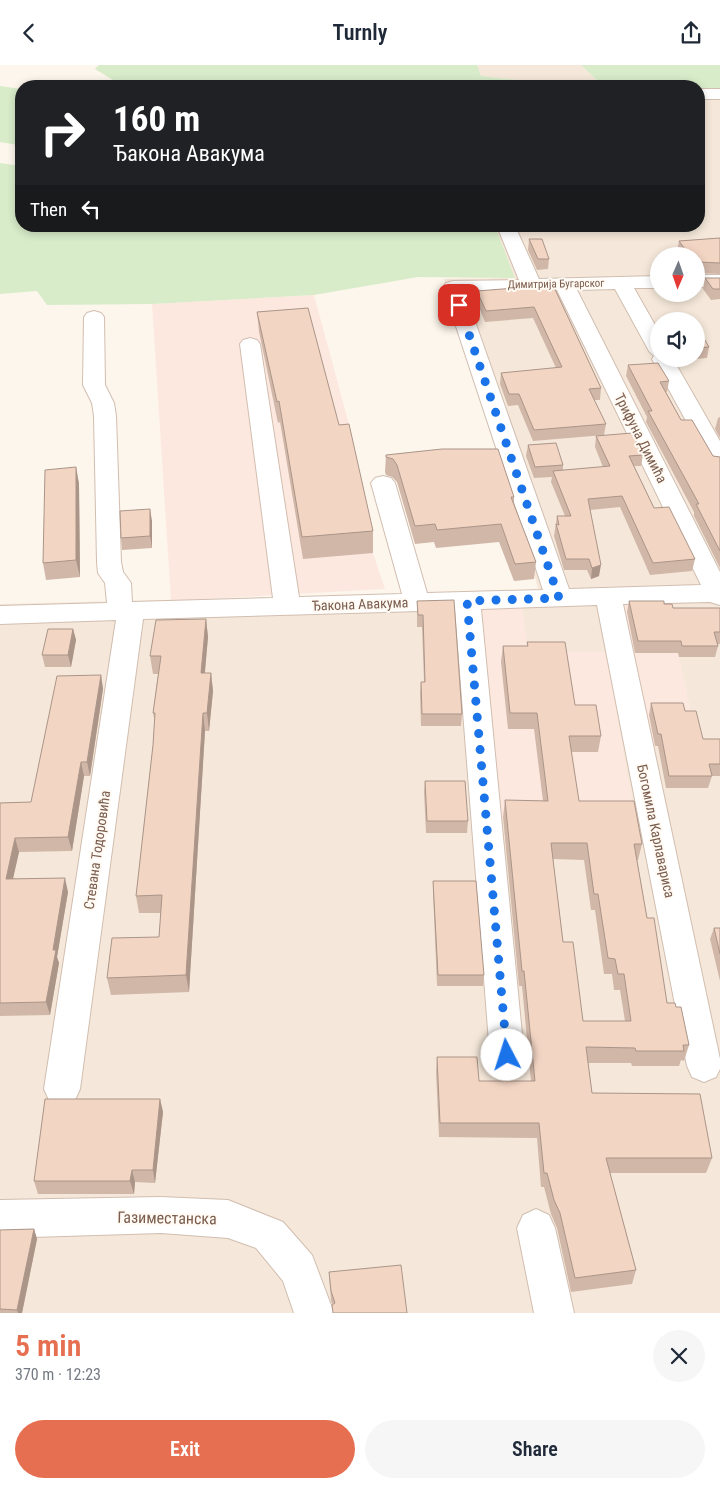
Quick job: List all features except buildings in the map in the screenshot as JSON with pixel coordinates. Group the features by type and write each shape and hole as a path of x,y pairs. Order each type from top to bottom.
{"street":[{"path":"705,94 720,94"},
{"path":"508,232 530,284"},
{"path":"705,281 720,281"},
{"path":"621,283 650,335"},
{"name":"Димитрија Бугарског","path":"559,598 453,287 650,283"},
{"name":"Трифуна Димића","path":"564,284 720,594"},
{"name":"Стевана Тодоровића","path":"62,1089 125,610 118,583 111,573 108,562 106,416 103,403 94,385 94,317"},
{"path":"250,344 287,605"},
{"path":"667,367 720,461"},
{"path":"383,483 417,602"},
{"name":"Ђакона Авакума","path":"0,615 287,605 720,594"},
{"name":"Богомила Карлавариса","path":"608,596 704,1066"},
{"path":"467,601 507,1055"},
{"name":"Газиместанска","path":"0,1219 161,1215 228,1219 269,1235 298,1269 314,1313"},
{"path":"536,1228 554,1313"}],"shaded area":[{"path":"477,65 581,65 597,80 518,80 481,76"},
{"path":"705,91 720,91 720,1313 0,1313 0,604 539,591 444,279 515,278 497,232 705,232"},
{"path":"314,295 350,428 373,553 385,589 171,601 152,304"},
{"path":"623,604 667,604 699,746 650,746"},
{"path":"522,606 528,652 606,652 635,817 497,817 480,610 483,608"}],"green space":[{"path":"99,65 477,65 481,76 518,80 113,80 95,69"},
{"path":"581,65 720,65 720,91 705,91 705,80 597,80"},
{"path":"0,86 15,88 15,144 0,142"},
{"path":"0,163 15,165 15,232 497,232 515,278 418,277 314,295 152,304 47,305 37,291 0,294"}],"route":[{"path":"459,305 559,598 467,601 507,1055"}]}
